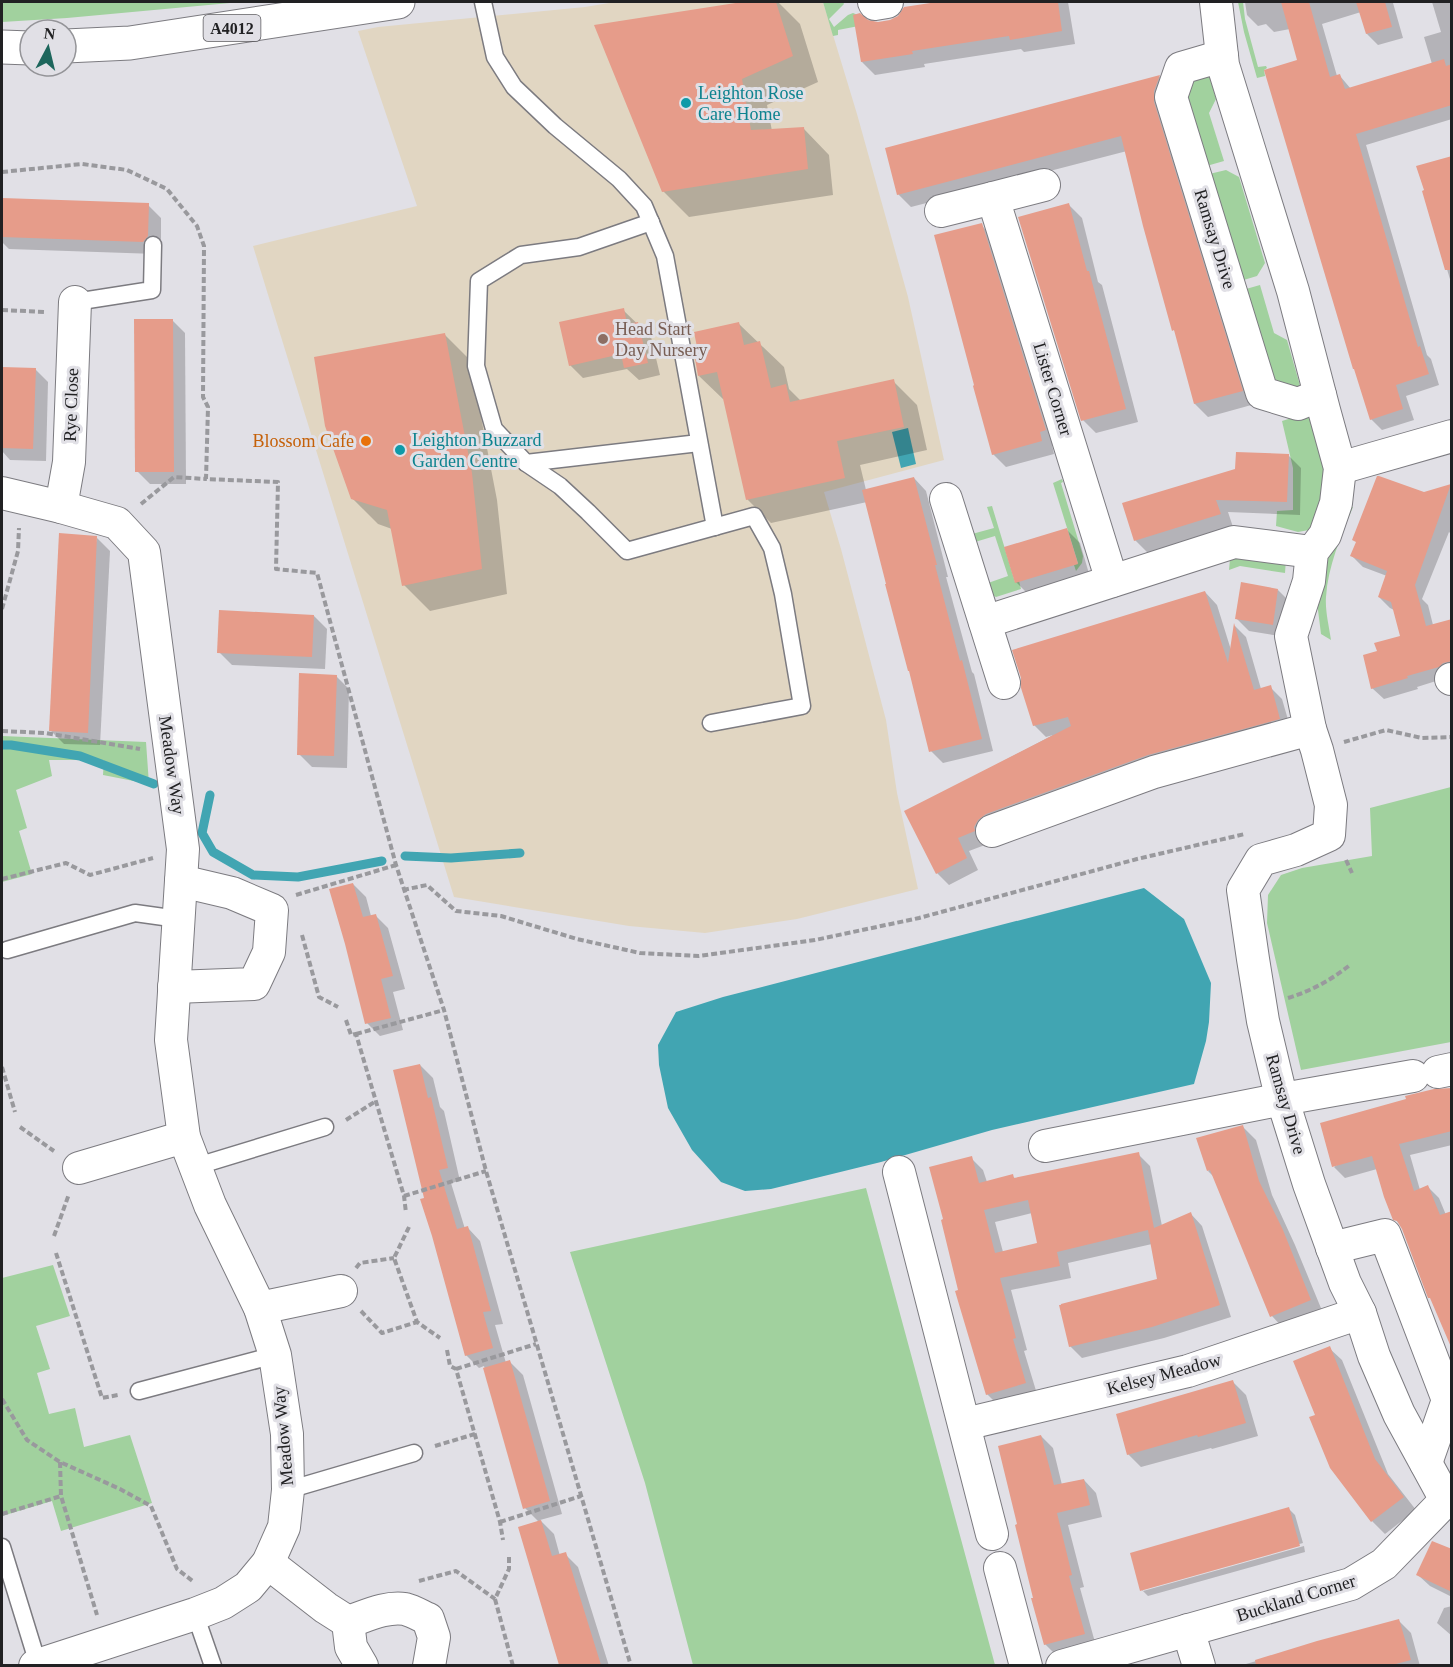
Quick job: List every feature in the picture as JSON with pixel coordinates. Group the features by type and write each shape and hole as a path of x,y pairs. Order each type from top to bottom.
{"main road":[{"name":"A4012","path":"78,45 130,43 398,2"}],"street":[{"path":"874,2 875,4 887,2"},
{"name":"Ramsay Drive","path":"1216,2 1223,65 1293,291 1340,468 1336,503 1325,535 1312,552 1309,580 1291,636 1313,740 1331,805 1329,835 1296,850 1261,860 1244,890 1261,1006 1283,1099 1309,1184 1345,1283 1360,1313 1374,1356 1399,1414 1449,1501"},
{"name":"Ramsay Drive","path":"1222,56 1181,68 1171,97 1262,393 1298,404 1320,395"},
{"path":"941,211 1044,185"},
{"name":"Lister Corner","path":"993,198 1112,581"},
{"name":"Rye Close","path":"61,507 69,462 74,308"},
{"path":"1340,468 1452,436"},
{"path":"11,495 117,523"},
{"path":"946,499 1004,683"},
{"name":"Meadow Way","path":"37,1665 209,1609 248,1587 268,1563 284,1527 288,1490 287,1434 275,1354 260,1308 210,1205 184,1137 171,1040 183,849 144,552 117,523"},
{"path":"985,622 1234,542 1312,552"},
{"path":"992,831 1154,772 1313,740"},
{"path":"174,987 254,984 268,952 272,910 232,892 181,881"},
{"path":"1046,1146 1434,1072"},
{"path":"79,1168 184,1137"},
{"path":"899,1172 992,1534"},
{"path":"1332,1248 1385,1235 1448,1400 1426,1463"},
{"path":"260,1308 341,1291"},
{"name":"Kelsey Meadow","path":"965,1424 1188,1371 1360,1313"},
{"name":"Buckland Corner","path":"1062,1665 1351,1584 1384,1564 1449,1501"},
{"path":"268,1563 348,1622"},
{"path":"1000,1568 1026,1665"},
{"path":"348,1622 386,1609 406,1609 428,1619 434,1637 429,1665"},
{"path":"348,1622 351,1647 362,1665"},
{"path":"1188,1630 1199,1665"}],"lane":[{"path":"483,2 495,57 514,87 555,126 619,179 644,206 665,256 715,527"},
{"path":"651,222 579,248 521,255 479,280 476,366 494,429 526,463 560,486 627,551 754,516 772,548 783,594 802,706 711,723"},
{"path":"74,308 152,290 153,245"},
{"path":"526,463 699,443"},
{"path":"7,950 135,913 178,920"},
{"path":"194,1167 325,1127"},
{"path":"139,1391 275,1354"},
{"path":"288,1490 414,1453"},
{"path":"2,1547 37,1665"},
{"path":"209,1609 213,1665"}],"path":[{"path":"2,172 82,164 127,170 167,189 197,226 204,246 203,397 208,406 206,479"},
{"path":"2,310 74,308"},
{"path":"117,523 174,477 278,482 276,569 317,573 403,890 444,1010 486,1171 630,1665"},
{"path":"2,609 18,551 11,495"},
{"path":"1313,740 1386,730 1422,738 1452,737"},
{"path":"2,731 45,733 170,753"},
{"path":"403,890 427,885 456,911 501,916 577,939 640,953 699,956 815,940 919,918 1137,859 1255,831"},
{"path":"2,879 66,863 90,875 183,849"},
{"path":"291,897 396,865"},
{"path":"300,930 319,997 338,1007"},
{"path":"1261,1006 1300,994 1331,980 1350,965"},
{"path":"346,1020 351,1035 444,1010"},
{"path":"356,1034 404,1196 406,1213"},
{"path":"2,1066 15,1112"},
{"path":"325,1127 344,1121 376,1101"},
{"path":"404,1196 486,1171"},
{"path":"409,1227 394,1258 417,1322 440,1338"},
{"path":"56,1253 102,1398 139,1391"},
{"path":"456,1370 536,1344"},
{"path":"447,1350 450,1366 456,1370 475,1434 503,1540"},
{"path":"2,1399 27,1440 60,1462 151,1506 177,1569 209,1609"},
{"path":"414,1453 475,1434"},
{"path":"60,1462 61,1496 106,1644"},
{"path":"2,1514 61,1496"},
{"path":"500,1522 581,1496"},
{"path":"509,1557 509,1569 495,1599 513,1665"}],"shaded area":[{"name":"Leighton Buzzard Garden Centre","path":"615,2 823,2 908,297 944,460 824,492 886,720 897,793 918,889 797,919 705,933 629,926 454,897 253,246 417,206 358,31"}],"green space":[{"path":"2,2 241,2 67,18 18,18 18,21 2,22"},
{"path":"823,2 843,2 844,4 829,19 834,27 853,13 865,18 864,25 838,30 838,35 833,36"},
{"path":"1238,2 1243,2 1245,19 1258,67 1266,66 1267,68 1264,70 1265,76 1257,78"},
{"path":"1208,71 1216,99 1209,113 1224,161 1203,167 1183,97 1187,84"},
{"path":"1226,170 1239,177 1265,263 1257,276 1237,282 1205,175"},
{"path":"1260,285 1274,333 1287,340 1301,389 1275,387 1239,291"},
{"path":"1311,412 1326,473 1317,521 1309,530 1298,532 1276,526 1277,511 1293,510 1293,468 1282,421"},
{"path":"1062,479 1061,483 1083,556 1082,563 1076,571 1074,565 1078,563 1053,483"},
{"path":"992,506 1015,582 1019,581 1021,589 996,597 990,594 988,583 1008,576 995,536 975,542 972,534 994,528 987,507"},
{"path":"1353,507 1336,551 1327,585 1326,608 1331,640 1321,634 1316,594 1342,508"},
{"path":"1252,554 1286,559 1285,573 1240,566 1229,570 1230,559"},
{"path":"2,736 146,742 149,784 103,775 104,760 49,760 52,776 16,790 27,828 19,831 32,874 2,882"},
{"path":"1451,787 1451,1042 1301,1070 1267,923 1268,895 1281,875 1302,868 1372,856 1370,808"},
{"path":"866,1188 995,1665 693,1665 645,1483 570,1252"},
{"path":"53,1265 70,1316 36,1326 50,1369 37,1373 49,1414 75,1408 84,1447 130,1435 152,1503 61,1531 52,1501 2,1516 2,1278"}],"water":[{"path":"908,428 916,464 901,468 892,432"},
{"path":"1144,888 1184,919 1211,983 1206,1041 1194,1084 992,1130 881,1162 771,1189 745,1191 721,1182 692,1150 668,1108 659,1065 658,1045 676,1012 723,997"}],"building":[{"name":"Leighton Rose Care Home","path":"742,2 776,2 793,56 742,79 751,130 804,127 808,169 662,192 594,25"},
{"path":"937,2 1058,2 1062,31 1010,40 1009,36 912,51 913,54 861,62 853,15 860,13 868,20 878,22 898,16 904,7"},
{"path":"1281,2 1309,2 1330,77 1340,74 1345,89 1444,59 1446,66 1452,64 1452,105 1356,134 1418,347 1420,346 1429,374 1396,385 1403,409 1370,420 1264,70 1297,60"},
{"path":"1356,2 1385,2 1392,27 1366,34"},
{"path":"1160,75 1154,91 1154,102 1243,391 1194,404 1143,226 1121,136 897,195 885,148"},
{"path":"1452,156 1452,270 1445,270 1416,166"},
{"path":"2,198 149,203 148,236 143,242 2,237"},
{"path":"1069,203 1126,409 1081,421 1018,217"},
{"path":"982,223 1046,430 1040,432 1042,441 992,455 934,235"},
{"name":"Head Start Day Nursery","path":"624,308 627,324 638,322 648,363 624,368 621,354 569,366 559,322"},
{"path":"134,319 173,319 174,472 135,472"},
{"path":"739,322 744,345 760,341 771,388 786,384 790,402 894,379 904,427 837,441 845,478 746,500 717,372 698,376 694,353 698,352 694,332"},
{"name":"Leighton Buzzard Garden Centre","path":"445,333 472,473 482,569 402,586 387,510 351,499 325,426 314,357"},
{"path":"2,367 36,368 33,449 2,448"},
{"path":"1236,452 1289,454 1287,502 1216,500 1221,514 1134,541 1122,503 1235,469"},
{"path":"1377,476 1424,492 1451,484 1415,585 1426,626 1452,619 1452,661 1371,689 1363,655 1377,651 1374,643 1400,636 1391,602 1378,597 1387,571 1350,556 1356,542 1352,540"},
{"path":"914,477 982,739 929,752 862,490"},
{"path":"1067,528 1078,564 1015,583 1004,547"},
{"path":"59,533 97,536 88,733 49,731"},
{"path":"1241,582 1278,589 1273,625 1235,619"},
{"path":"1205,591 1228,663 1234,623 1254,690 1271,685 1280,719 1148,755 986,814 978,820 974,827 975,831 958,838 967,858 936,874 904,811 1071,726 1068,717 1033,726 1012,650"},
{"path":"219,610 314,615 312,657 217,653"},
{"path":"299,673 337,675 334,756 297,755"},
{"path":"353,883 363,917 376,914 393,976 381,979 391,1018 365,1024 329,889"},
{"path":"420,1064 428,1098 431,1097 448,1168 439,1170 457,1229 468,1226 491,1311 483,1312 493,1348 465,1356 420,1199 424,1198 393,1070"},
{"path":"1452,1088 1452,1131 1399,1144 1414,1191 1428,1185 1440,1215 1452,1211 1451,1347 1430,1298 1428,1298 1402,1229 1397,1221 1393,1220 1372,1156 1332,1167 1320,1123 1406,1099 1405,1096 1434,1089"},
{"path":"1243,1125 1259,1181 1283,1230 1311,1300 1270,1317 1210,1170 1207,1171 1196,1138"},
{"path":"1139,1152 1154,1228 1191,1212 1220,1305 1152,1327 1069,1347 1059,1305 1157,1279 1148,1230 1057,1252 1060,1266 1000,1278 1016,1338 1013,1339 1026,1383 986,1395 955,1291 958,1290 929,1167 972,1156 979,1183 1013,1174 1014,1178","holes":["1028,1200 1037,1243 995,1253 984,1210"]},
{"path":"1330,1346 1375,1459 1404,1497 1371,1522 1330,1468 1309,1417 1315,1415 1293,1361"},
{"path":"510,1360 550,1501 523,1509 483,1368"},
{"path":"1233,1380 1246,1423 1127,1455 1116,1414"},
{"path":"1041,1435 1054,1485 1084,1479 1090,1505 1057,1513 1072,1575 1069,1576 1085,1634 1044,1645 1031,1598 1033,1598 1015,1525 1017,1524 998,1446"},
{"path":"1289,1507 1300,1546 1140,1591 1130,1553"},
{"path":"541,1520 552,1556 566,1552 601,1665 559,1665 518,1527"},
{"path":"1432,1541 1452,1549 1452,1592 1416,1575"},
{"path":"1399,1619 1411,1660 1392,1665 1256,1665 1255,1660"}],"waterway":[{"path":"2,745 80,756 154,784"},
{"path":"210,795 202,833 213,852 253,875 298,877 382,861"},
{"path":"405,856 451,858 520,853"}],"place":[{"name":"Leighton Rose Care Home","path":"686,103"},
{"name":"Head Start Day Nursery","path":"603,339"},
{"name":"Blossom Cafe","path":"366,441"},
{"name":"Leighton Buzzard Garden Centre","path":"400,450"}]}
